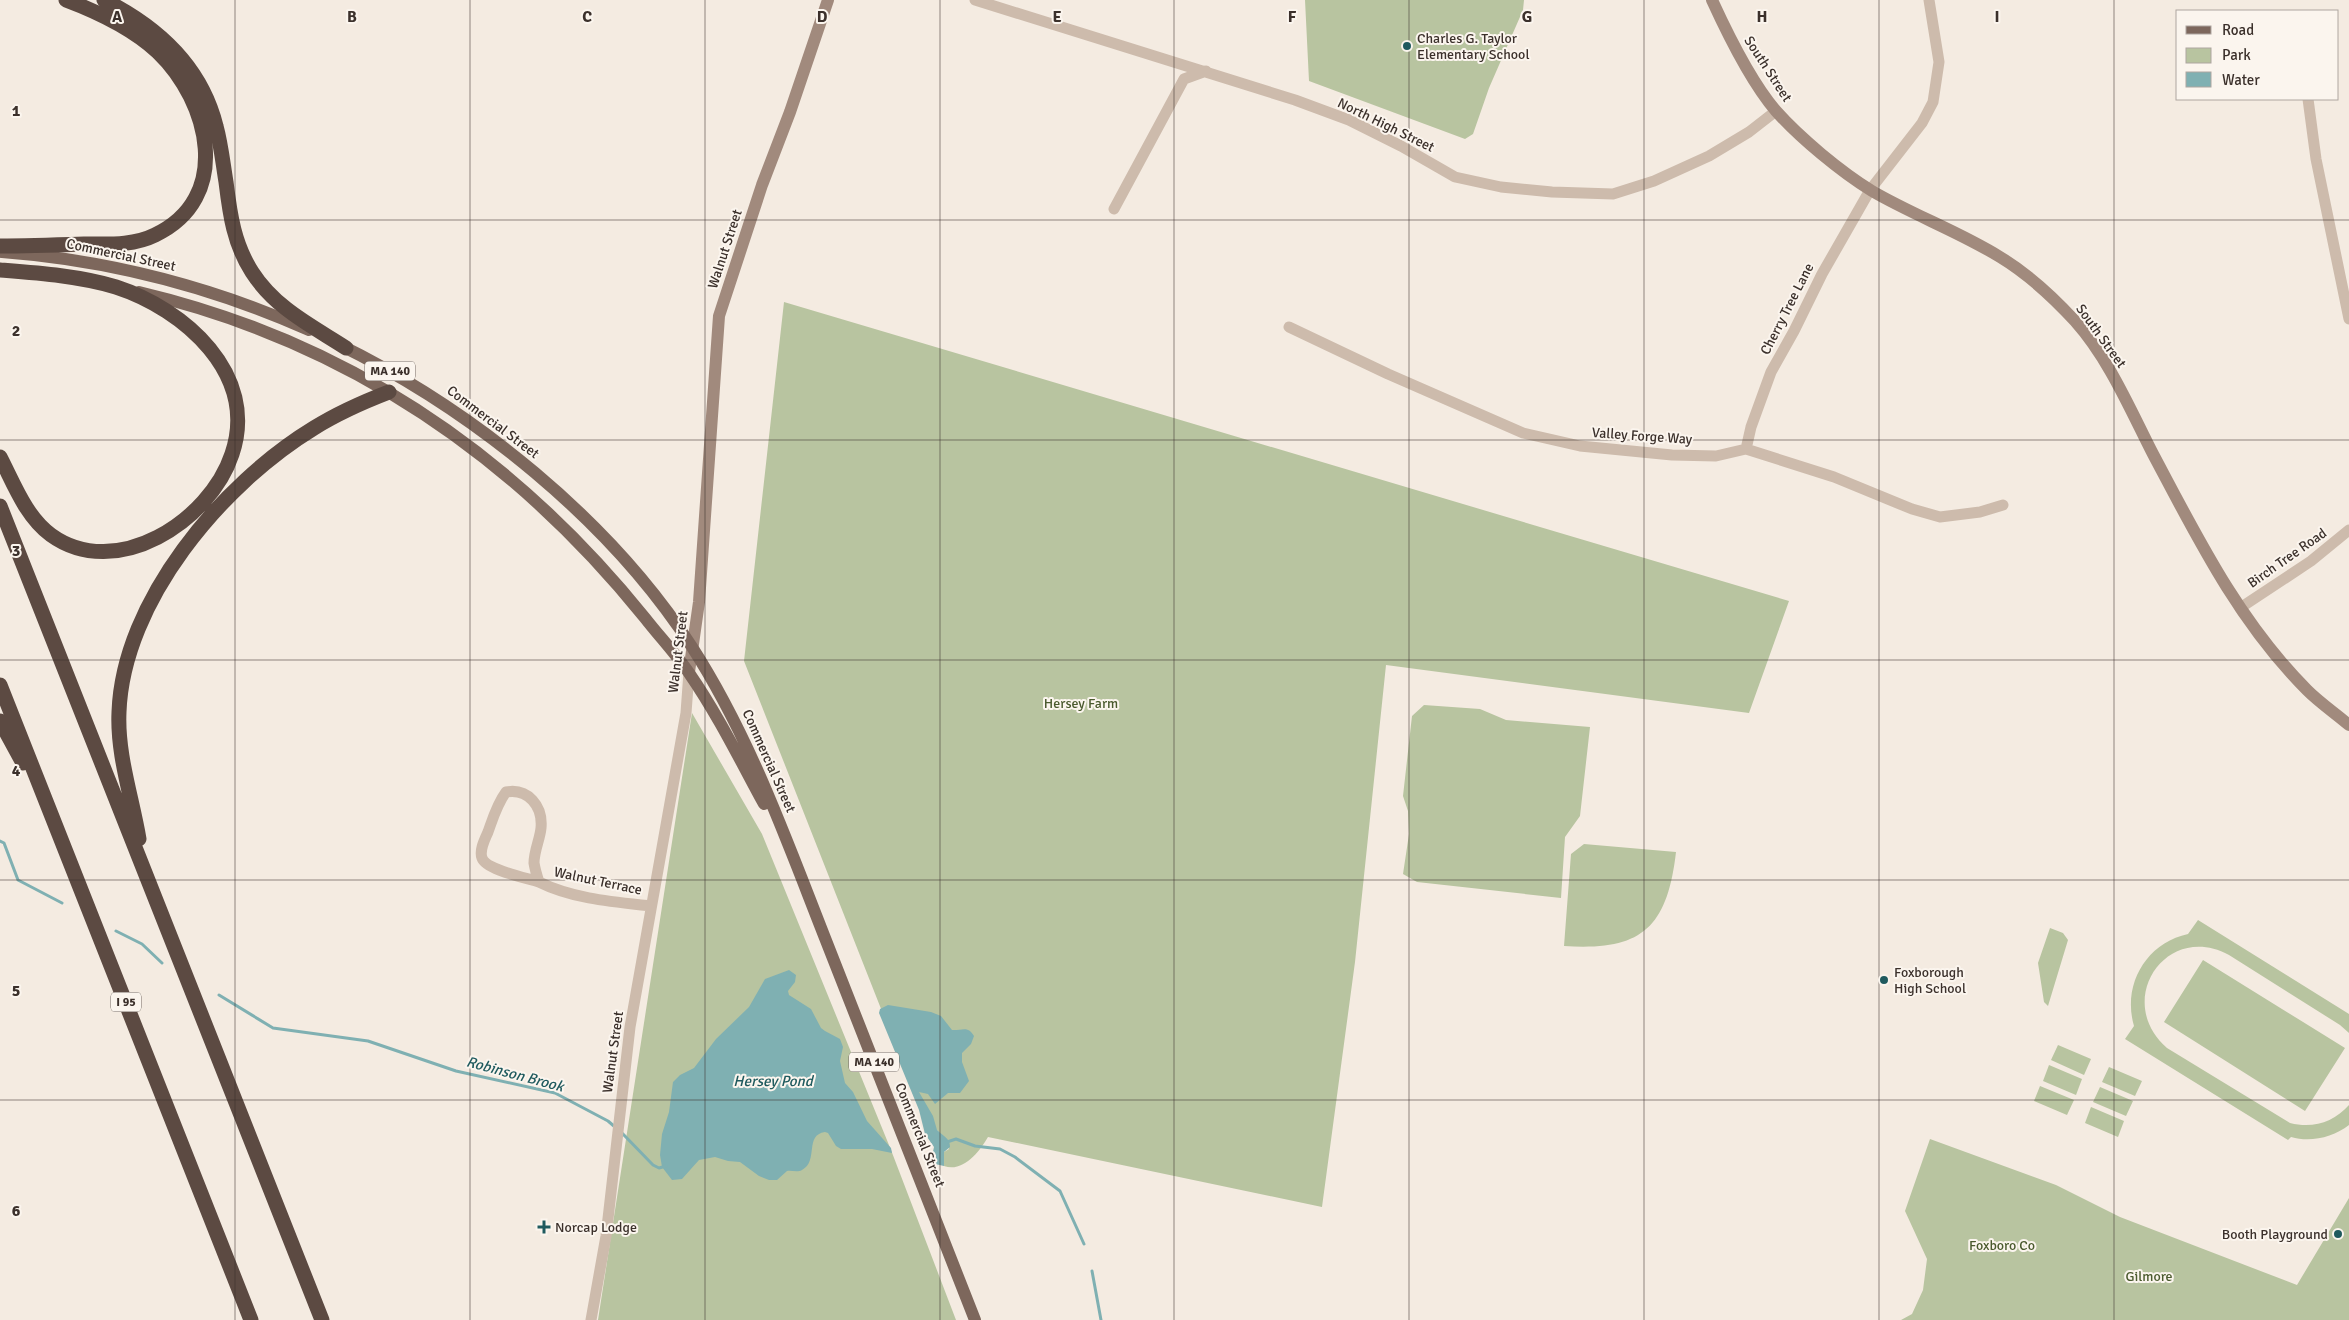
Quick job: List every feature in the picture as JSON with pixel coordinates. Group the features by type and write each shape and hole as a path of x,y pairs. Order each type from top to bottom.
{"highway":[{"path":"0,246 122,243 145,240 167,229 182,217 194,201 203,178 206,159 202,130 193,102 178,75 152,48 123,27 98,13 66,0"},
{"path":"104,0 137,19 164,39 184,60 200,84 217,128 234,235 256,279 285,309 346,348"},
{"name":"Commercial Street","path":"0,270 61,277 115,287"},
{"path":"0,457 27,508 41,527 67,544 91,551 127,548 163,534 194,511 219,481 232,455 237,428 234,397 224,369 209,347 187,325 158,306 115,287"},
{"path":"144,870 121,754 118,712 127,659 151,602 173,566 197,533 226,499 254,472 318,425 389,392"},
{"path":"0,506 322,1320"},
{"name":"I 95","path":"0,685 251,1320"},
{"path":"0,721 50,810"}],"main road":[{"name":"Walnut Street","path":"689,672 691,646 699,602 719,316 762,185 790,112 828,0"},
{"name":"South Street","path":"1712,0 1740,58 1776,111 1834,164 1870,190 1999,257 2043,289 2076,322 2105,363 2197,536 2240,608 2268,645 2308,690 2349,725"},
{"name":"Commercial Street","path":"0,252 91,263 173,282 261,310 346,348 396,374 443,404 532,471 574,509 619,556 650,591 691,646 747,745 975,1320"},
{"name":"Commercial Street","path":"115,287 186,305 265,332 341,366 389,392 466,443 537,501 608,574 689,672 713,710 789,850"}],"street":[{"name":"North High Street","path":"975,0 1295,100 1348,120 1401,146 1455,177 1501,187 1552,192 1613,194 1654,181 1709,156 1749,132 1776,111"},
{"name":"Cherry Tree Lane","path":"1746,449 1751,427 1771,372 1822,274 1870,190 1922,123 1933,102 1939,62 1929,0"},
{"path":"1114,209 1184,79 1206,71"},
{"path":"2308,100 2316,159 2349,319"},
{"name":"Valley Forge Way","path":"1289,327 1388,374 1523,433 1580,446 1672,455 1716,456 1746,449"},
{"path":"1746,449 1834,477 1912,509 1940,517 1980,512 2003,505"},
{"name":"Birch Tree Road","path":"2240,608 2311,561 2349,530"},
{"name":"Walnut Street","path":"591,1320 606,1236 630,1027 686,713 689,672"},
{"name":"Walnut Terrace","path":"539,882 534,861 542,826 538,807 532,798 523,793 506,792 500,800 482,849 482,858 487,865 561,891 613,902 651,906"}],"green space":[{"name":"Charles G. Taylor Elementary School","path":"1305,0 1524,0 1523,10 1489,88 1473,134 1465,139 1309,81"},
{"name":"Hersey Farm","path":"784,302 1789,601 1749,713 1386,665 1355,962 1322,1207 988,1137 976,1154 964,1164 951,1167 944,1166 944,1152 949,1149 940,1133 926,1123 744,661"},
{"path":"1424,705 1480,709 1506,720 1590,727 1580,816 1565,837 1561,898 1417,882 1403,874 1409,834 1408,811 1403,796 1412,716"},
{"path":"692,713 762,834 891,1150 956,1320 598,1320"},
{"path":"1584,844 1676,852 1666,900 1657,917 1646,930 1631,939 1613,944 1591,947 1564,946 1571,854"},
{"path":"2198,920 2349,1014 2349,1033 2340,1025 2229,955 2206,947 2185,949 2167,957 2154,971 2146,989 2145,1009 2152,1029 2167,1048 2290,1123 2307,1125 2323,1123 2337,1116 2349,1105 2349,1125 2336,1133 2322,1138 2299,1139 2291,1137 2288,1140 2125,1039 2134,1026 2131,996 2141,968 2149,956 2160,946 2188,934"},
{"path":"2050,928 2063,933 2068,940 2048,1006 2044,1002 2038,963"},
{"path":"2203,960 2345,1048 2305,1111 2164,1022"},
{"path":"2058,1045 2091,1059 2084,1075 2051,1060"},
{"path":"2049,1065 2082,1079 2076,1095 2043,1081"},
{"path":"2109,1067 2142,1081 2135,1096 2102,1082"},
{"path":"2040,1086 2074,1100 2067,1115 2034,1101"},
{"path":"2100,1087 2133,1101 2126,1116 2093,1102"},
{"path":"2091,1107 2124,1121 2118,1137 2085,1123"},
{"name":"Foxboro Co","path":"1930,1139 2056,1185 2120,1217 2297,1285 2349,1198 2349,1320 1901,1320 1912,1314 1923,1290 1927,1259 1905,1211"}],"water":[{"name":"Hersey Pond","path":"789,970 796,975 795,982 788,991 789,995 811,1009 821,1028 840,1039 843,1047 840,1061 845,1083 853,1092 867,1121 891,1148 892,1153 872,1149 841,1149 836,1146 828,1133 825,1132 815,1138 810,1161 807,1166 800,1171 787,1171 777,1180 769,1180 759,1176 740,1162 715,1157 699,1160 682,1179 672,1180 662,1167 660,1155 662,1134 669,1112 673,1082 680,1075 694,1068 716,1039 749,1007 765,979"},
{"path":"888,1005 931,1012 941,1016 952,1030 967,1030 974,1036 971,1044 962,1053 962,1062 969,1081 960,1093 948,1093 935,1104 928,1094 919,1092 933,1116 937,1130 950,1144 950,1147 944,1152 944,1166 931,1161 934,1147 925,1134 919,1110 879,1013 880,1009"}],"waterway":[{"name":"Robinson Brook","path":"0,841 4,843 18,880 62,903"},
{"name":"Robinson Brook","path":"116,931 142,944 162,963"},
{"name":"Robinson Brook","path":"219,995 273,1028 368,1041 456,1071 555,1093 608,1121 615,1127"},
{"name":"Robinson Brook","path":"622,1133 653,1165 659,1168 666,1166"},
{"name":"Robinson Brook","path":"947,1142 956,1139 975,1146 1000,1149 1015,1157 1060,1191 1084,1244"},
{"name":"Robinson Brook","path":"1092,1271 1101,1320"}],"place":[{"name":"Charles G. Taylor Elementary School","path":"1407,46"},
{"name":"Foxborough High School","path":"1884,980"},
{"name":"Norcap Lodge","path":"544,1227"},
{"name":"Booth Playground","path":"2338,1234"}],"park label":[{"name":"Gilmore","path":"2149,1276"}]}
